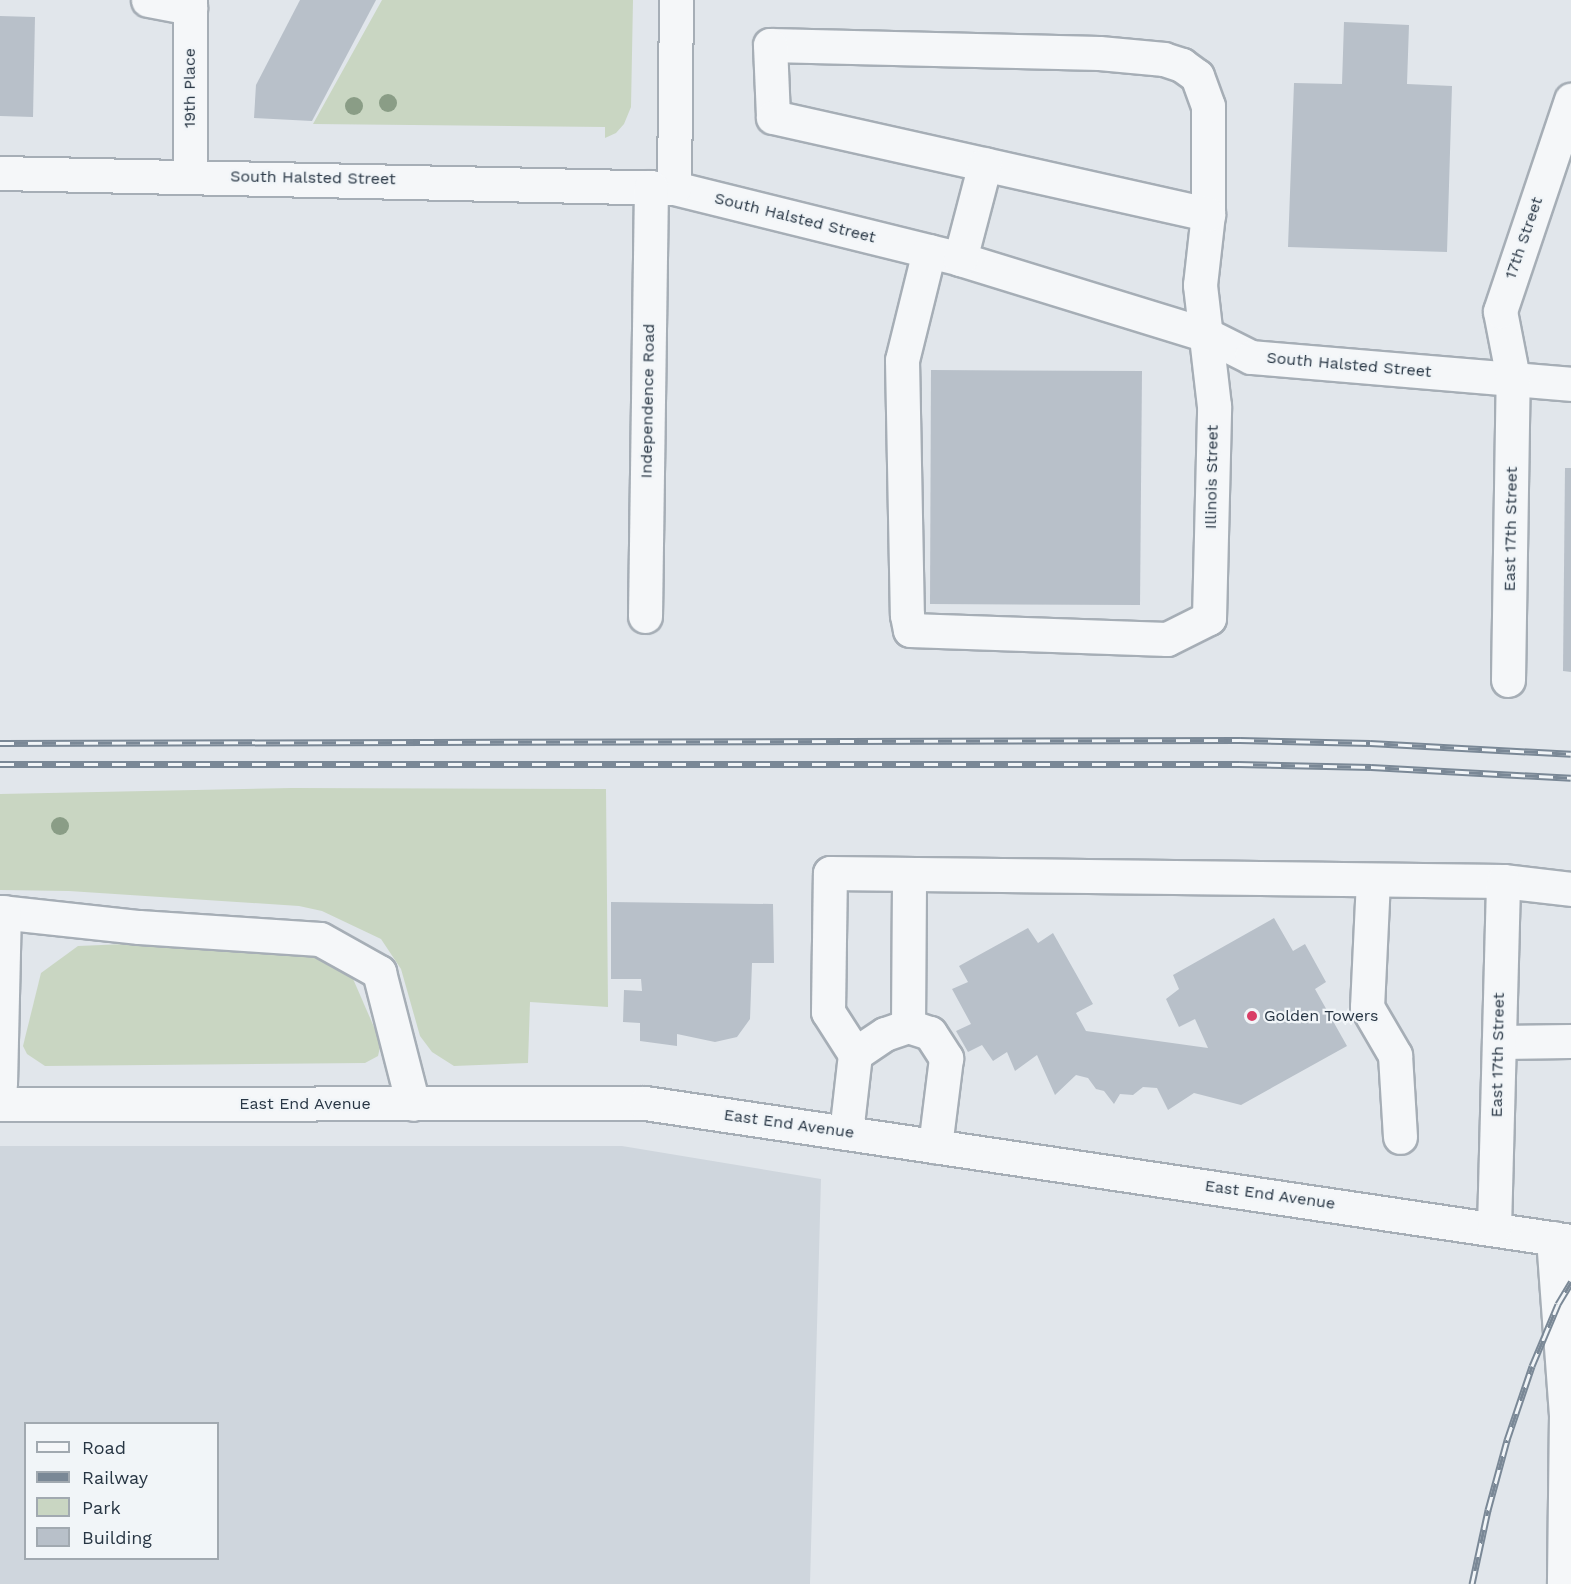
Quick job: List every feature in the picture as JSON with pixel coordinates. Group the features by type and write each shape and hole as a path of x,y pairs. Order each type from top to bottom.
{"street":[{"path":"148,0 190,4"},
{"name":"Independence Road","path":"645,616 663,187 676,0"},
{"name":"19th Place","path":"190,4 190,175"},
{"name":"Illinois Street","path":"944,255 902,360 907,615 910,630 1167,639 1209,618 1214,406 1200,285 1208,214 1208,106 1197,76 1182,65 1164,59 1099,53 770,45 773,117 985,164"},
{"name":"17th Street","path":"1513,378 1500,311 1569,114"},
{"path":"944,255 985,164 1208,214"},
{"name":"South Halsted Street","path":"0,173 190,175 663,187 944,255 1207,335 1251,357 1571,384"},
{"name":"East 17th Street","path":"1508,680 1513,378"},
{"path":"846,1133 855,1054 828,1012 830,873 1503,881 1571,889"},
{"path":"908,1026 909,874"},
{"path":"1373,880 1367,1007 1395,1055 1400,1137"},
{"name":"East 17th Street","path":"1494,1228 1503,881"},
{"path":"0,1084 2,912 139,927 320,939 379,972 413,1104"},
{"path":"855,1054 885,1034 908,1026 930,1034 946,1058 935,1146"},
{"path":"1499,1042 1571,1041"},
{"name":"East End Avenue","path":"0,1104 645,1103 1562,1239"},
{"path":"1562,1239 1566,1415 1564,1584"}],"shaded area":[{"path":"0,1146 622,1146 821,1179 810,1584 0,1584"}],"green space":[{"path":"382,0 633,0 631,107 624,124 616,133 605,138 605,127 313,124"},
{"path":"292,788 606,789 608,1007 530,1002 528,1063 454,1066 432,1052 420,1036 401,969 381,939 322,911 299,906 69,891 0,890 0,794"},
{"path":"196,941 311,950 350,972 381,1043 378,1056 365,1063 45,1066 27,1054 23,1046 41,973 78,946"}],"building":[{"path":"300,0 376,0 312,121 254,118 256,85"},
{"path":"0,16 35,17 33,117 0,116"},
{"path":"1344,22 1409,25 1407,84 1452,86 1447,252 1288,247 1294,83 1342,84"},
{"path":"931,370 1142,371 1140,605 930,604"},
{"path":"1565,468 1571,468 1571,672 1563,671"},
{"path":"611,902 773,904 774,963 752,963 750,1019 737,1037 715,1042 677,1034 677,1046 640,1041 640,1023 623,1022 624,990 642,991 641,979 611,979"},
{"name":"Golden Towers","path":"1274,918 1293,951 1305,944 1326,982 1315,989 1347,1046 1241,1105 1194,1093 1168,1110 1157,1088 1143,1087 1133,1095 1120,1094 1114,1104 1104,1091 1096,1089 1088,1078 1076,1075 1055,1095 1037,1055 1015,1071 1007,1052 993,1061 982,1045 968,1052 956,1031 971,1024 952,989 968,982 959,966 1028,928 1038,943 1053,933 1093,1004 1076,1013 1086,1031 1208,1048 1195,1019 1179,1027 1166,999 1179,989 1173,975"}],"railway":[{"path":"0,743 1240,740 1370,743 1571,754"},
{"path":"0,764 1239,764 1371,767 1571,778"},
{"path":"1472,1584 1488,1510 1507,1440 1532,1366 1558,1304 1571,1282"}],"place":[{"name":"Golden Towers","path":"1252,1016"}]}
